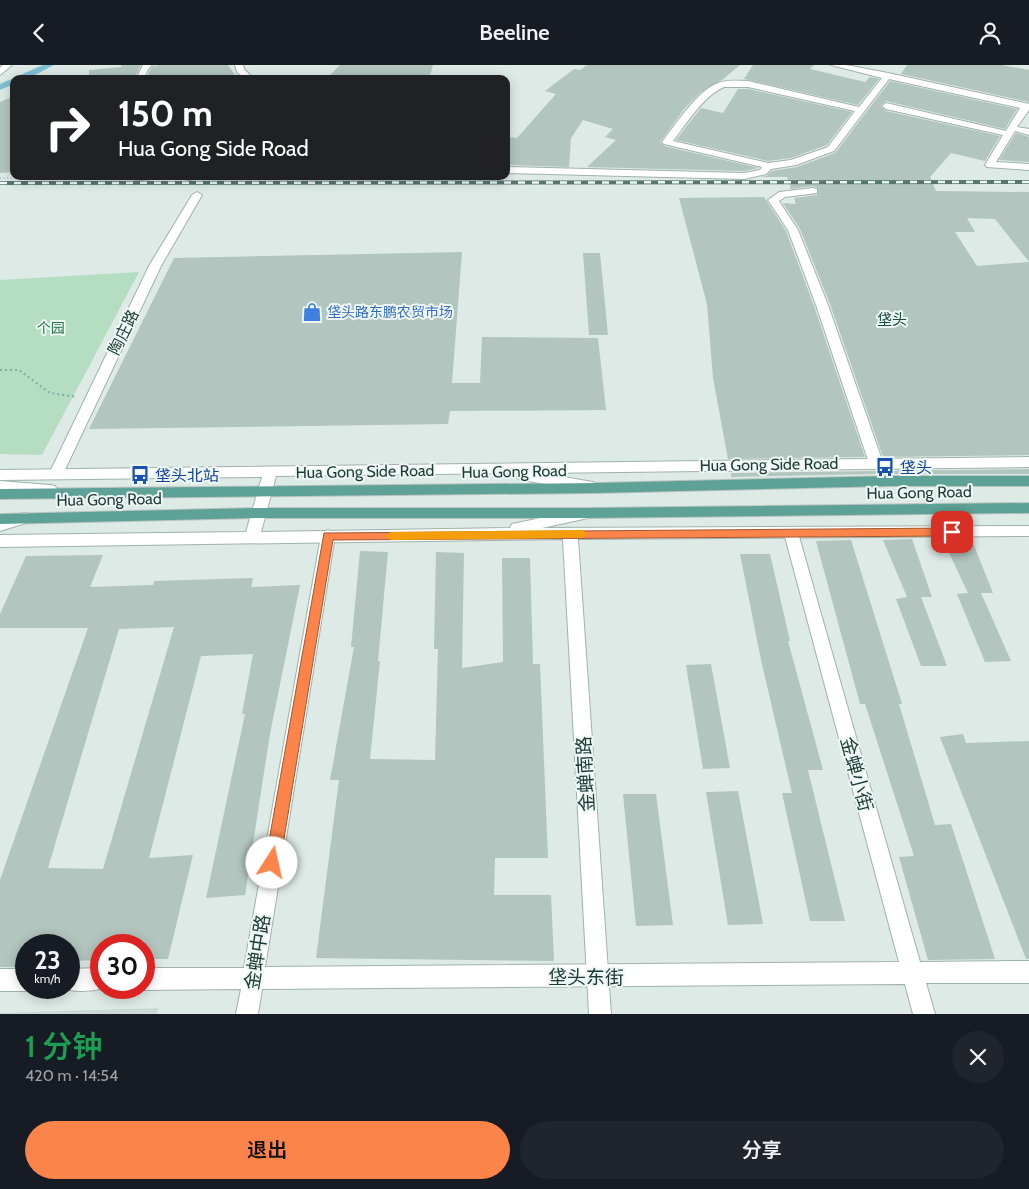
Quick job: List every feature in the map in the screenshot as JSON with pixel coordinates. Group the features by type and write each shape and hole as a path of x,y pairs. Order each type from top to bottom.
{"main road":[{"name":"Hua Gong Road","path":"0,494 597,488 1029,481"},
{"name":"Hua Gong Road","path":"0,519 258,513 587,513 1029,508"}],"street":[{"path":"0,73 8,65"},
{"path":"141,75 144,67 148,65"},
{"path":"239,65 240,70 246,75"},
{"path":"835,65 1027,106 990,165 1029,167"},
{"path":"861,110 748,85 730,83 719,85 703,99 667,142 768,166 793,163 831,149 888,75"},
{"path":"886,106 1010,131 1029,132"},
{"path":"510,170 744,176 763,172 768,166"},
{"path":"814,191 782,194 773,201 793,230 822,305 876,463"},
{"name":"陶庄路","path":"56,474 155,266 197,195"},
{"name":"Hua Gong Side Road","path":"0,475 1029,462"},
{"path":"467,470 511,474 597,488"},
{"path":"252,537 270,472"},
{"path":"0,486 74,492"},
{"path":"489,535 587,513"},
{"path":"0,526 24,518"},
{"path":"0,541 328,536 1029,531"},
{"name":"金蝉小街","path":"790,533 924,1014"},
{"name":"金蝉南路","path":"570,534 600,1014"},
{"name":"金蝉中路","path":"247,1014 328,536"},
{"name":"垡头东街","path":"155,979 597,977 1029,972"},
{"path":"0,980 15,980"}],"path":[{"path":"0,370 19,370 50,393 91,398"}],"shaded area":[{"path":"158,1008 157,1014 0,1014 0,1013"}],"green space":[{"name":"个园","path":"139,272 42,455 0,454 0,280"}],"building":[{"path":"121,65 141,65 136,75 89,75 89,70 121,67"},
{"path":"228,65 235,75 148,75 153,66"},
{"path":"340,65 433,65 430,75 330,75"},
{"path":"587,65 740,65 722,80 700,93 685,108 660,142 664,146 759,168 744,171 587,167 616,140 605,137 613,129 583,120 571,138 569,167 510,165 510,137 517,138 556,94 545,91 574,69 580,70"},
{"path":"753,65 814,65 810,69 865,82 870,77 879,79 858,105 744,79"},
{"path":"907,65 1002,65 1029,70 1029,102 901,74"},
{"path":"890,81 1017,109 1005,129 886,101 880,106 886,111 1000,136 985,161 951,153 930,177 936,191 1029,192 1029,262 1029,455 883,457 830,304 800,229 783,203 796,204 794,198 817,195 818,188 813,186 791,189 787,177 759,177 766,176 772,171 797,167 835,153","holes":["967,218 995,219 1029,262 977,266 955,232 975,232"]},
{"path":"738,89 748,89 852,112 827,145 791,158 768,161 676,140 701,108 723,113"},
{"path":"10,98 10,172 0,173 0,102"},
{"path":"1016,133 1029,137 1029,162 999,160"},
{"path":"764,197 786,231 814,306 865,457 728,459 713,378 707,304 679,198"},
{"path":"462,252 452,383 480,383 482,337 598,338 606,410 450,411 448,424 89,429 174,258"},
{"path":"583,253 600,253 608,335 589,335"},
{"path":"1029,469 1029,474 872,474 731,477 731,473"},
{"path":"942,538 971,538 993,593 981,593 1011,661 985,662 957,594 968,593"},
{"path":"912,539 932,597 921,597 947,666 921,666 896,599 907,597 883,540"},
{"path":"851,540 902,704 899,704 935,825 951,824 995,959 928,960 899,857 914,856 865,704 860,704 816,541"},
{"path":"360,551 388,552 370,759 435,760 438,649 434,649 436,552 464,553 462,668 503,662 502,558 530,558 533,664 540,664 548,858 495,858 494,895 551,895 554,961 316,958 339,780 330,780 354,647 351,647"},
{"path":"740,554 770,554 790,641 788,641 823,770 808,770 845,921 810,921 782,793 792,793 761,660"},
{"path":"103,555 90,587 153,585 154,581 253,578 251,587 300,585 270,734 245,895 206,898 245,714 242,714 253,654 201,656 149,858 193,855 168,959 155,959 155,934 90,934 90,960 80,961 80,934 15,934 15,967 0,967 0,880 88,628 0,628 0,614 26,556","holes":["174,627 103,869 48,868 119,629"]},
{"path":"711,664 730,768 703,769 686,665"},
{"path":"963,734 966,743 1029,741 1029,959 1026,959 940,737"},
{"path":"738,791 763,924 728,925 706,792"},
{"path":"623,794 656,794 673,925 636,926"}],"waterway":[{"path":"28,75 50,65"},
{"path":"0,87 10,83"}],"railway":[{"path":"0,183 1029,182"}],"slow traffic":[{"path":"391,536 582,534"}],"place":[{"name":"垡头路东鹏农贸市场","path":"312,312"},
{"name":"垡头","path":"885,467"},
{"name":"垡头北站","path":"140,475"}],"district":[{"name":"垡头","path":"892,320"}],"route":[{"path":"272,863 328,536 952,532"}]}
